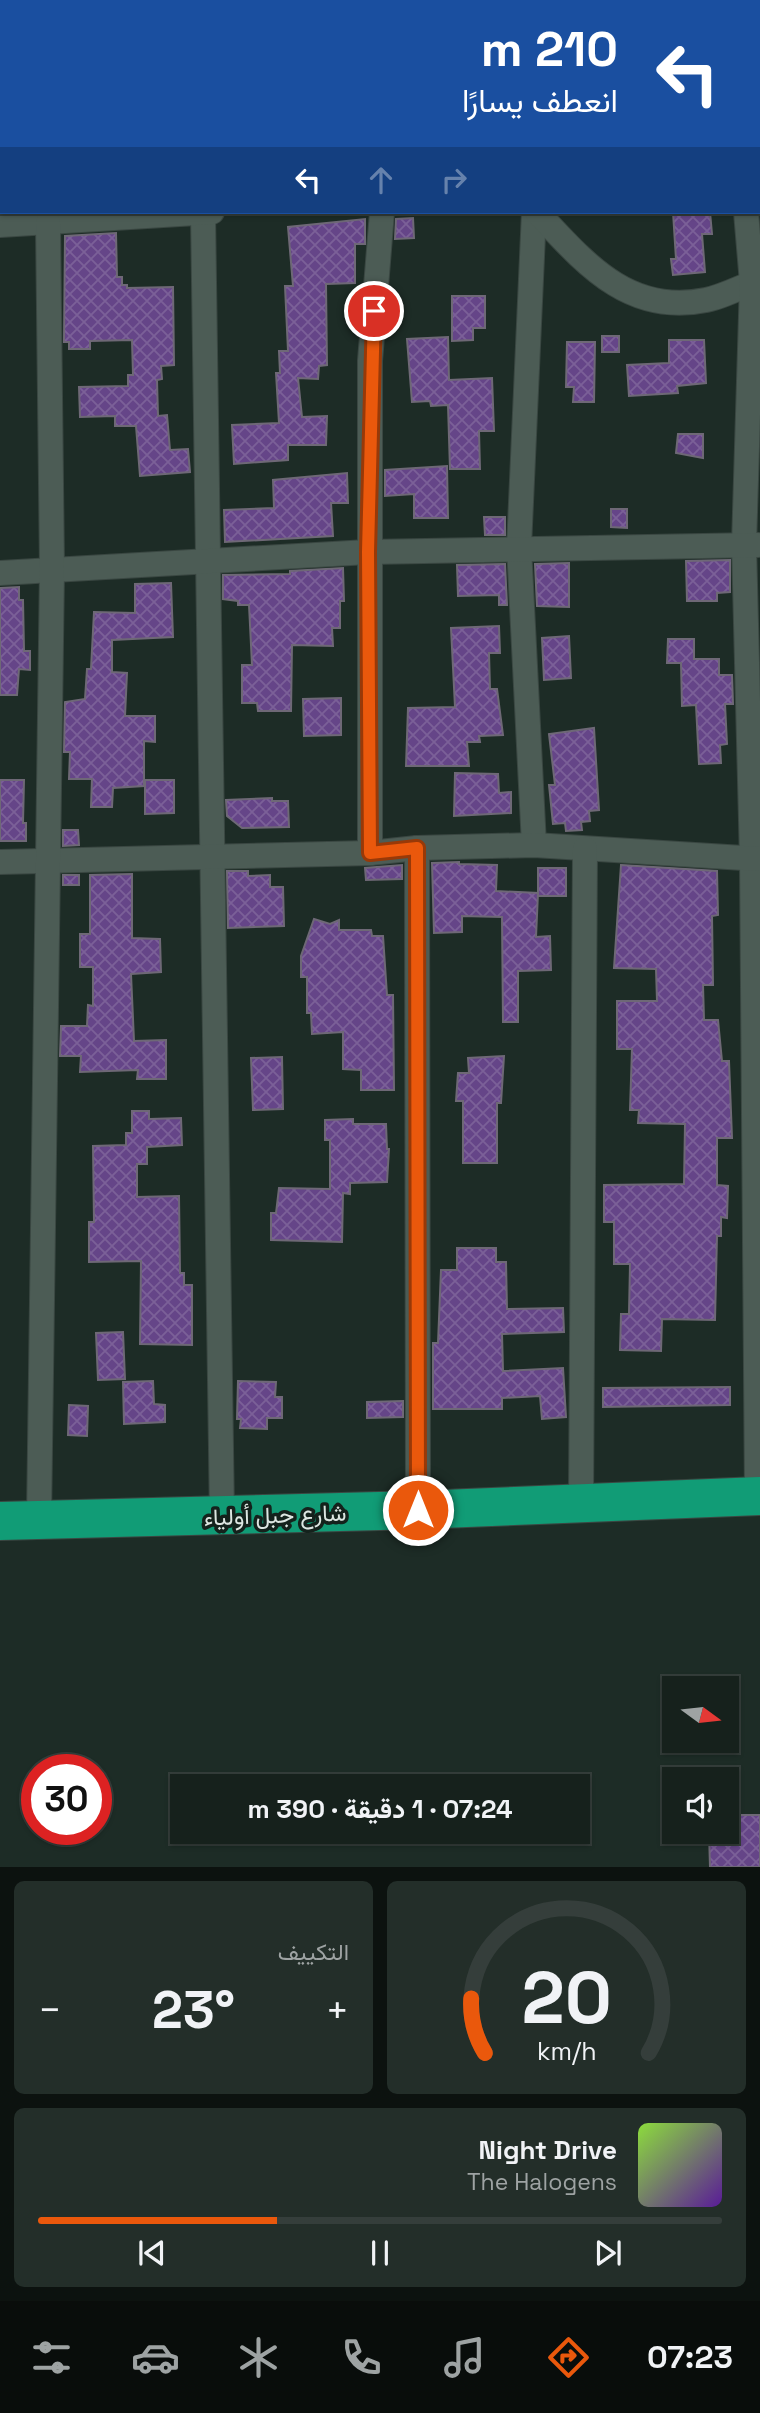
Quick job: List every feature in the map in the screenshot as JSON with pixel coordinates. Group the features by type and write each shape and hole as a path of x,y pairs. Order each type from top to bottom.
{"highway":[{"name":"شارع جبل أولياء","path":"0,1521 222,1517 758,1496"}],"street":[{"path":"0,225 48,223 100,215 152,214"},
{"path":"203,214 222,1517"},
{"path":"370,853 370,360 382,214"},
{"path":"534,845 519,547 535,214"},
{"path":"537,214 591,269 643,299 706,300 751,283"},
{"path":"746,214 751,283 758,1496"},
{"path":"40,1520 52,569 48,223"},
{"path":"0,573 368,552 519,547 752,545"},
{"path":"0,862 370,853 417,848 534,845 756,859"},
{"path":"417,848 418,1510"},
{"path":"581,1504 585,849"}],"building":[{"path":"673,214 710,214 712,234 702,234 705,272 673,275 671,259 676,259"},
{"path":"413,218 414,238 395,239 396,219"},
{"path":"365,219 365,244 355,244 355,283 326,284 327,365 319,366 318,379 298,378 302,417 327,416 326,445 288,445 288,460 234,464 232,425 279,423 276,373 280,373 279,351 288,351 285,286 293,286 288,227"},
{"path":"116,233 117,277 122,277 122,285 127,285 127,288 173,287 174,365 161,366 162,379 157,380 158,416 167,415 170,450 188,449 190,472 140,476 136,426 115,426 115,416 80,417 79,387 128,386 128,375 133,375 132,340 90,341 90,349 69,349 69,342 64,342 65,236"},
{"path":"452,296 485,296 485,328 473,328 473,340 452,341"},
{"path":"602,336 619,336 619,352 602,352"},
{"path":"448,337 449,380 492,378 494,431 479,431 480,469 450,469 448,405 431,406 430,401 412,402 407,339"},
{"path":"669,340 704,340 706,383 677,386 678,393 629,396 627,365 669,363"},
{"path":"567,342 595,342 594,402 573,402 574,387 566,387"},
{"path":"678,434 703,434 703,458 676,453"},
{"path":"447,466 448,518 414,518 414,494 385,496 385,470"},
{"path":"347,473 348,503 331,503 333,536 225,542 224,510 274,508 273,480"},
{"path":"611,509 627,509 627,528 611,527"},
{"path":"484,517 505,517 505,535 485,535"},
{"path":"730,560 730,592 717,593 717,601 687,601 686,561"},
{"path":"569,563 569,607 537,606 535,564"},
{"path":"505,564 507,605 499,605 499,595 458,596 457,565"},
{"path":"343,568 344,601 340,601 340,628 332,628 333,646 292,645 291,711 258,711 257,703 242,703 242,665 252,665 249,605 238,605 238,601 223,599 223,575 290,574 290,571"},
{"path":"171,583 173,637 112,640 112,672 127,673 125,716 155,716 155,742 144,741 144,786 113,788 112,807 91,807 92,779 69,779 70,752 64,752 65,702 85,699 87,669 91,669 94,612 135,613 135,584"},
{"path":"19,587 19,600 23,600 24,651 30,651 30,670 19,669 17,695 0,695 0,588"},
{"path":"499,626 500,653 489,653 490,689 497,689 503,735 479,736 480,742 467,742 469,766 406,766 408,708 455,707 451,628"},
{"path":"569,636 571,678 544,680 542,638"},
{"path":"668,639 694,639 694,659 719,659 719,675 732,675 733,704 725,704 727,744 720,745 721,763 699,764 696,705 682,706 681,663 667,663"},
{"path":"341,698 341,735 304,736 303,699"},
{"path":"594,728 599,810 589,811 590,821 581,822 582,830 566,831 565,823 553,824 549,785 555,785 549,734"},
{"path":"455,773 498,774 499,793 511,792 511,813 454,816"},
{"path":"0,780 24,780 23,823 26,823 26,841 0,841"},
{"path":"145,780 174,780 174,813 145,814"},
{"path":"272,798 272,801 288,801 289,827 242,828 227,816 226,800"},
{"path":"63,830 78,830 79,845 63,846"},
{"path":"432,863 497,865 496,891 538,893 536,937 550,936 551,970 518,971 518,1022 503,1022 502,917 462,916 462,932 434,933"},
{"path":"402,865 402,879 366,880 365,868"},
{"path":"621,865 717,871 718,915 712,916 713,985 703,985 704,1020 718,1020 722,1061 729,1061 732,1138 717,1138 717,1185 728,1186 727,1218 721,1217 721,1236 717,1236 715,1320 662,1319 661,1351 620,1350 621,1314 629,1314 630,1264 614,1264 614,1222 604,1222 604,1185 684,1184 685,1124 638,1123 639,1110 630,1110 632,1049 617,1049 617,1001 657,1001 656,969 614,968"},
{"path":"538,868 566,868 566,896 538,896"},
{"path":"227,871 248,871 248,876 270,875 270,887 283,887 284,926 228,928"},
{"path":"132,874 132,938 160,939 161,972 131,974 134,1041 166,1040 166,1079 137,1079 138,1070 80,1072 81,1056 60,1056 61,1026 87,1026 88,1005 93,1006 93,967 80,967 80,934 90,934 90,875"},
{"path":"63,875 79,875 79,885 63,885"},
{"path":"314,919 330,924 339,920 339,930 371,930 372,936 383,936 387,995 393,995 394,1090 361,1090 361,1070 343,1069 343,1032 312,1034 311,1013 307,1013 307,977 301,977 301,956"},
{"path":"504,1056 501,1103 497,1103 497,1163 463,1163 463,1101 456,1101 458,1073 469,1073 468,1058"},
{"path":"282,1057 283,1109 253,1110 251,1058"},
{"path":"132,1111 149,1111 149,1119 181,1118 182,1145 147,1147 147,1164 137,1164 137,1197 179,1196 180,1273 184,1273 184,1285 192,1285 192,1345 140,1344 141,1261 89,1262 89,1222 94,1222 93,1146 126,1145 126,1133 132,1133"},
{"path":"353,1119 353,1124 386,1124 389,1149 387,1182 350,1183 350,1194 343,1193 342,1242 271,1240 271,1213 276,1213 279,1188 330,1189 330,1140 325,1140 325,1120"},
{"path":"457,1248 496,1248 496,1262 506,1262 507,1309 563,1308 564,1332 502,1334 503,1371 563,1368 566,1417 542,1419 540,1396 502,1398 502,1409 433,1409 433,1343 438,1343 441,1270 457,1270"},
{"path":"123,1332 125,1379 98,1380 96,1333"},
{"path":"153,1381 154,1404 165,1405 165,1422 124,1424 123,1382"},
{"path":"238,1381 276,1382 275,1397 282,1397 282,1418 267,1418 267,1429 240,1428 241,1419 237,1419"},
{"path":"730,1387 730,1405 603,1407 603,1388"},
{"path":"403,1401 403,1417 367,1418 367,1402"},
{"path":"69,1405 88,1406 87,1436 68,1435"},
{"path":"739,1815 760,1815 760,1867 710,1867 709,1844 739,1844"}],"route":[{"path":"374,311 370,360 368,552 370,853 417,848 418,1510"}]}
